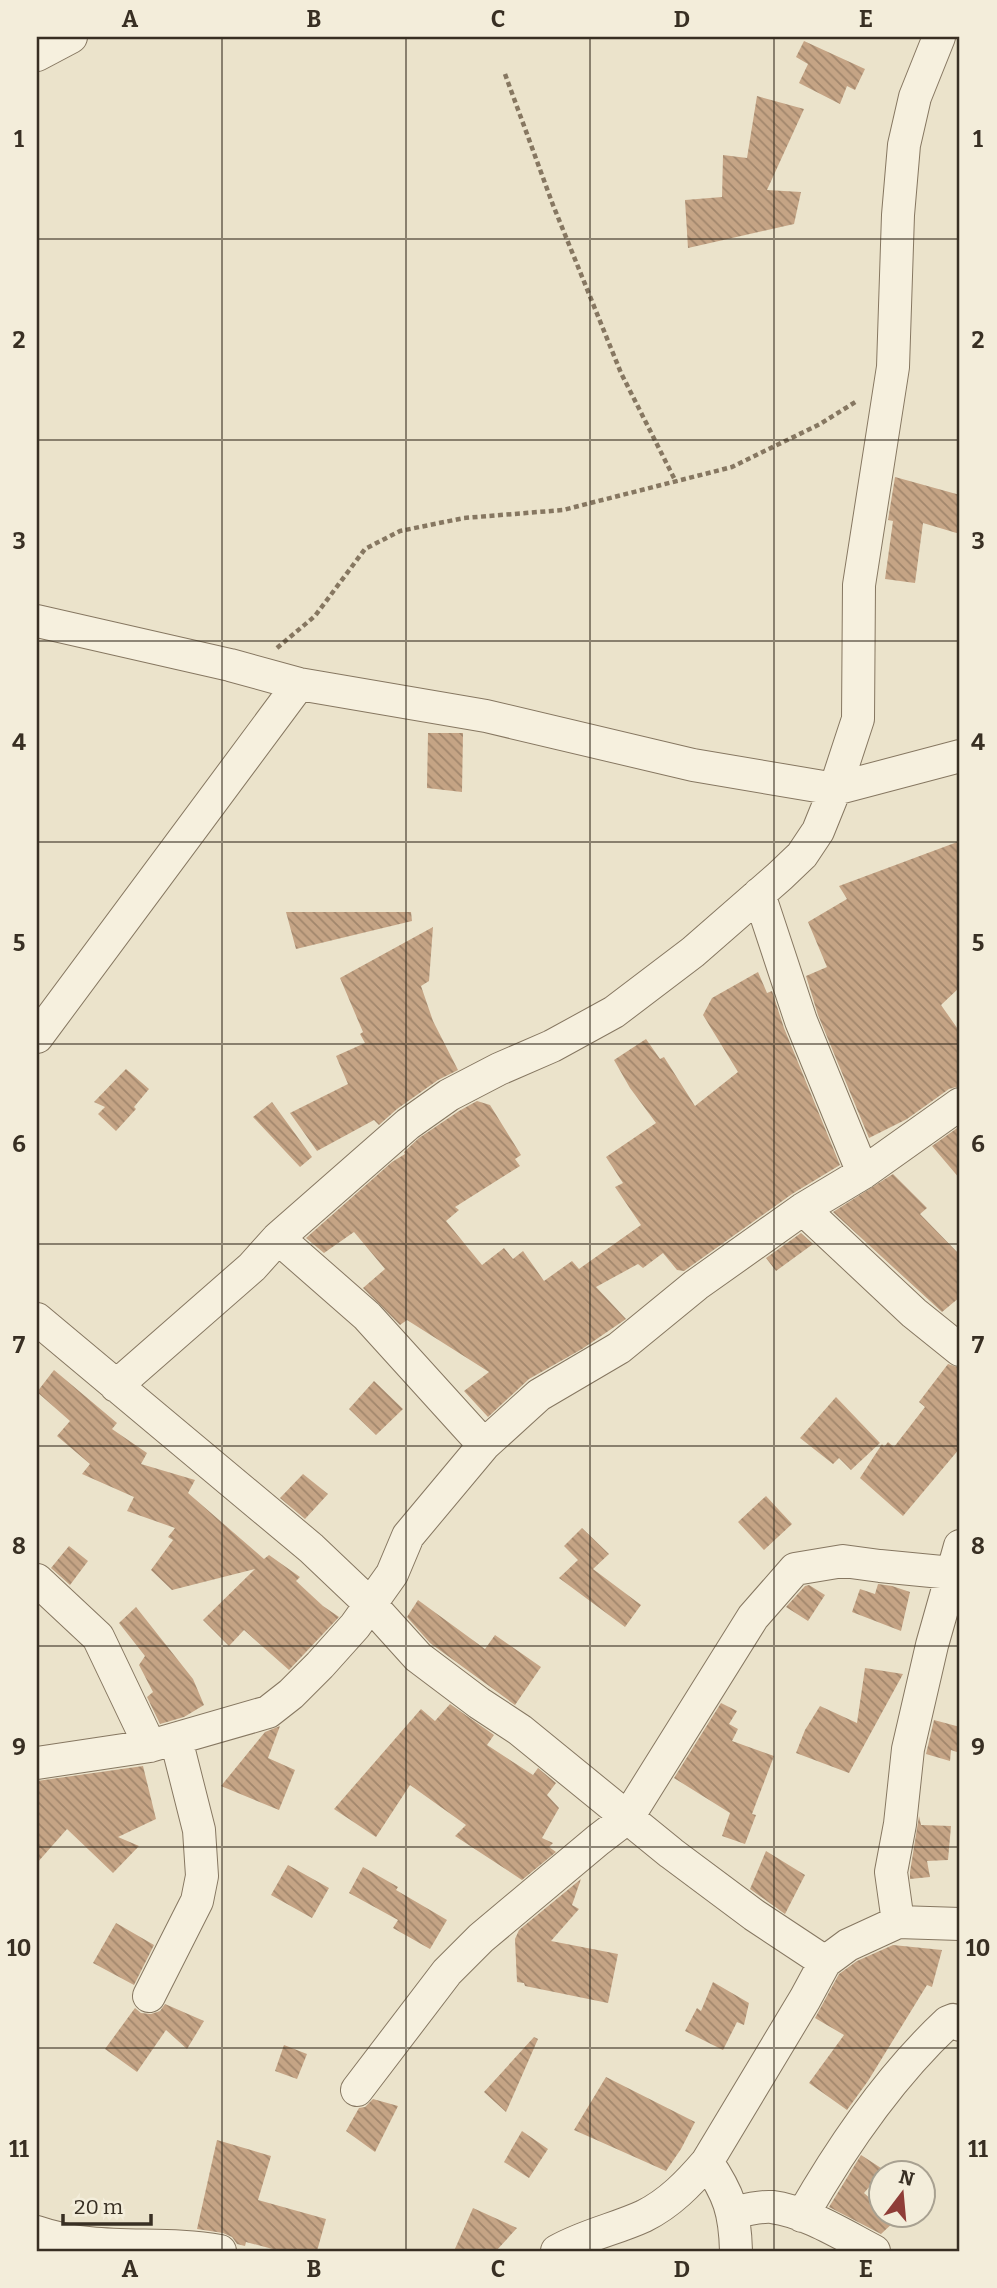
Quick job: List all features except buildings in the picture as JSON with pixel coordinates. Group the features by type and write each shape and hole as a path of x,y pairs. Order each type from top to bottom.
{"street":[{"path":"37,55 71,37"},
{"path":"116,1386 252,1267 278,1238 408,1124 449,1095 552,1046 614,1012 693,952 759,894 802,855 818,831 858,719 859,585 893,367 898,215 904,145 915,97 939,37"},
{"path":"37,621 230,665 299,684 486,716 694,765 835,789 960,756"},
{"path":"37,1037 299,684"},
{"path":"759,894 801,1021 863,1173"},
{"path":"37,1763 163,1743 268,1712 291,1694 355,1626 392,1574 408,1536 484,1445 539,1395 619,1348 696,1285 803,1209 863,1173 960,1104"},
{"path":"803,1209 914,1313 960,1350"},
{"path":"278,1238 367,1315 484,1445"},
{"path":"37,1319 311,1548 371,1605 418,1657 460,1690 520,1730 671,1853 754,1915 825,1962"},
{"path":"357,2090 447,1972 481,1938 628,1817 754,1617 795,1569 843,1560 880,1566 956,1560 932,1645 908,1749 900,1824 891,1872 898,1922"},
{"path":"37,1580 98,1637 163,1743 199,1830 202,1876 197,1901 149,1996"},
{"path":"557,2251 590,2235 644,2216 678,2193 708,2162 825,1962 848,1945 898,1922 960,1923"},
{"path":"802,2216 857,2130 905,2067 948,2022 953,2020 960,2025"},
{"path":"708,2162 725,2189 733,2213 736,2251"},
{"path":"733,2213 771,2207 802,2216 874,2251"},
{"path":"37,2232 93,2245 168,2246 220,2251"}],"path":[{"path":"505,74 553,205 621,373 676,482"},
{"path":"230,665 278,648 315,616 365,549 400,531 464,518 563,510 732,467 820,424 858,400"}]}
